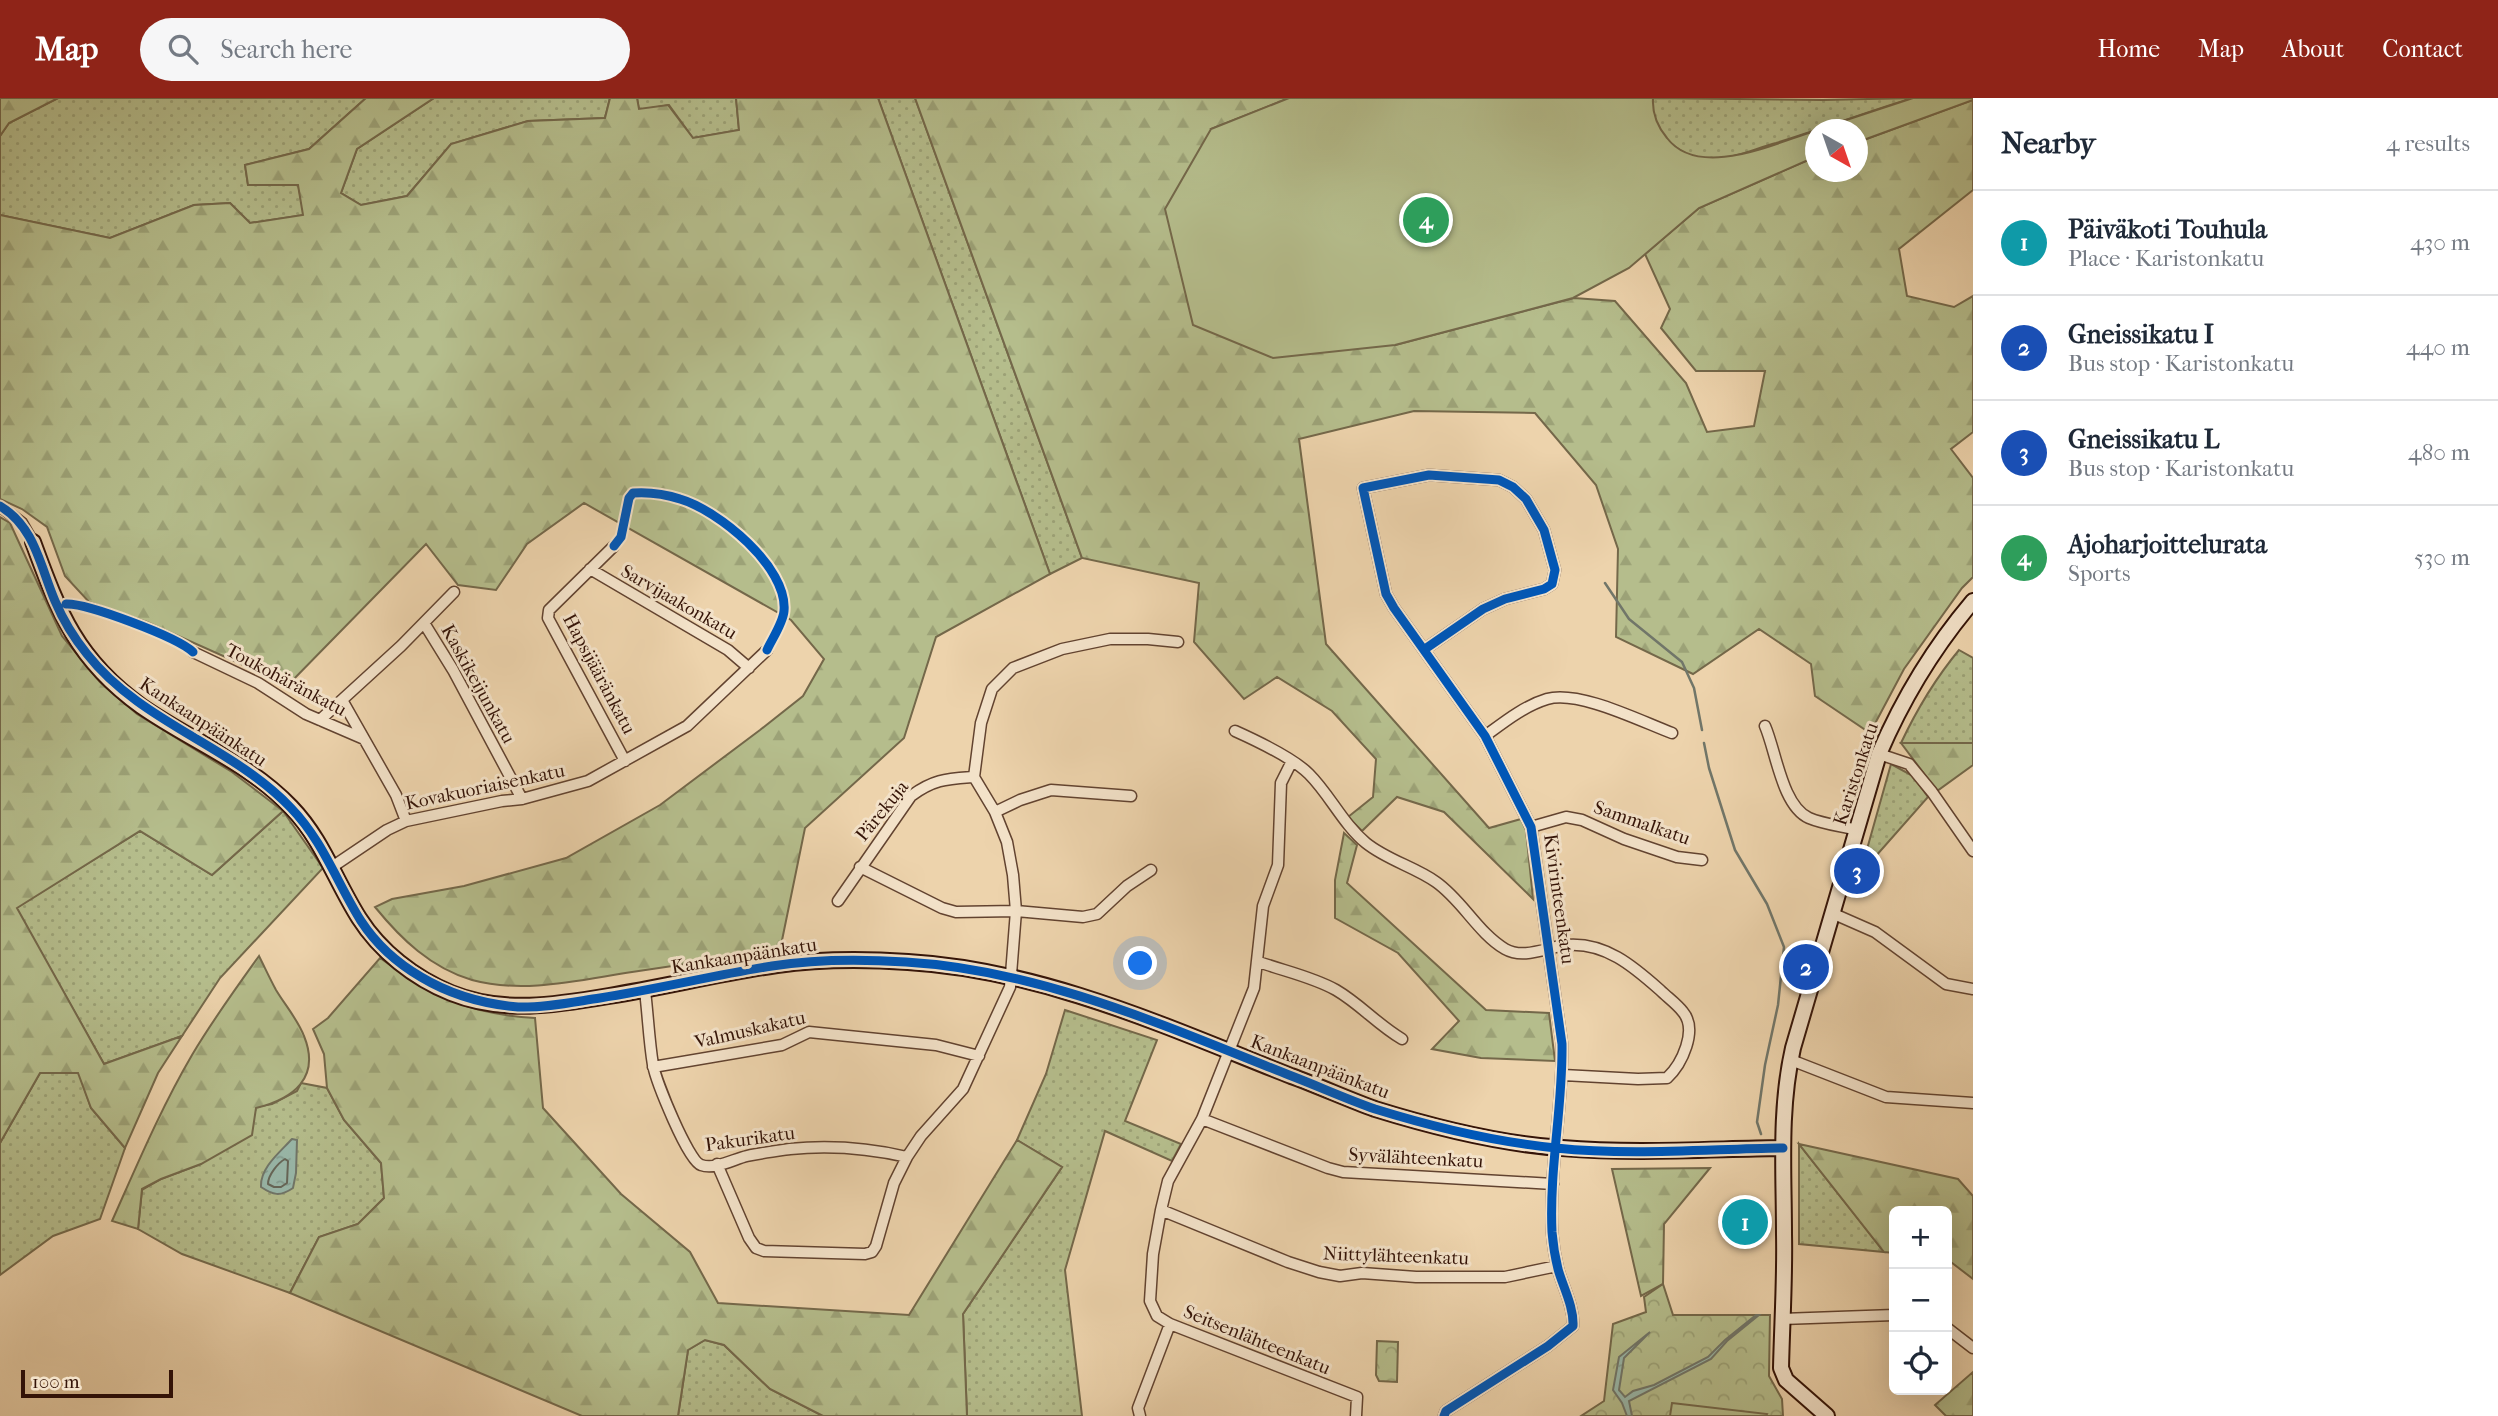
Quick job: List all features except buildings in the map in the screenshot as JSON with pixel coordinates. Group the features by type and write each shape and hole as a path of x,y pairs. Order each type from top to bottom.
{"street":[{"name":"Kivirinteenkatu","path":"1425,649 1483,609 1505,599 1544,590 1552,584 1555,570 1544,530 1526,499 1513,486 1499,480 1429,475 1363,488 1386,594 1485,736 1531,827 1560,1022 1563,1075 1558,1107 1552,1232 1557,1266 1573,1326 1548,1346 1446,1411 1444,1416"},
{"name":"Kankaanpäänkatu","path":"0,506 22,523 33,542 62,617 94,663 139,705 236,762 266,784 305,822 359,918 384,948 414,973 454,994 477,1001 525,1007 645,991 814,961 907,962 952,966 1010,976 1071,992 1375,1109 1494,1138 1556,1148 1643,1152 1783,1148"},
{"name":"Hapsijääränkatu","path":"614,546 549,610 548,618 625,761"},
{"name":"Sarvijaakonkatu","path":"590,569 728,650 749,667"},
{"name":"Kaskikeijunkatu","path":"320,720 454,592"},
{"name":"Karistonkatu","path":"1827,1416 1786,1380 1781,1368 1785,1267 1782,1118 1791,1060 1879,754 1916,679 1973,601"},
{"name":"Kaskikeijunkatu","path":"424,623 453,670 522,799"},
{"path":"717,1164 749,1238 756,1248 764,1251 872,1252 894,1183 907,1157 921,1136 963,1089 1010,987 1016,911 1013,874 1007,842 995,813 974,777 981,723 992,689 1013,668 1062,649 1110,639 1178,642"},
{"name":"Kovakuoriaisenkatu","path":"332,867 387,830 406,821 522,799 588,781 687,726 767,650"},
{"name":"Toukohäränkatu","path":"193,652 258,683 306,714 364,739"},
{"path":"1485,736 1530,706 1549,698 1575,697 1672,733"},
{"name":"Toukohäränkatu","path":"342,700 396,795 406,821"},
{"path":"1765,726 1783,783 1800,812 1812,819 1857,830"},
{"path":"1235,732 1293,761 1308,774 1367,844 1436,882 1497,943 1514,952 1566,945 1588,946 1610,953 1630,965 1663,993 1682,1011 1690,1025 1679,1063 1667,1078 1563,1075"},
{"path":"1879,754 1909,764 1973,850"},
{"name":"Seitsenlähteenkatu","path":"1293,761 1281,783 1278,865 1263,906 1254,988 1202,1119 1168,1181 1153,1254 1150,1301 1157,1316 1170,1324 1357,1397 1356,1416"},
{"name":"Pärekuja","path":"838,901 911,796 926,785 943,779 974,777"},
{"path":"995,813 1020,800 1051,790 1130,796"},
{"name":"Sammalkatu","path":"1531,827 1566,817 1582,820 1677,857 1702,860"},
{"path":"860,867 942,908 956,912 1016,911 1083,917 1097,914 1127,886 1151,870"},
{"path":"1834,914 1875,932 1946,984 1973,989"},
{"path":"1259,961 1333,989 1402,1039"},
{"name":"Pakurikatu","path":"645,991 653,1067 659,1086 697,1164 707,1166 790,1149 838,1147 874,1149 907,1157"},
{"name":"Valmuskakatu","path":"653,1067 782,1045 809,1032 936,1045 979,1056"},
{"path":"1791,1060 1886,1097 1973,1103"},
{"name":"Syvälähteenkatu","path":"1202,1119 1343,1172 1553,1184"},
{"name":"Niittylähteenkatu","path":"1161,1210 1288,1262 1340,1276 1362,1273 1416,1277 1505,1277 1557,1266"},
{"path":"1782,1319 1889,1315"},
{"path":"1140,1416 1138,1408 1170,1324"},
{"path":"1952,1332 1973,1348"}],"green space":[{"path":"0,98 58,98 9,123 0,136"},
{"path":"58,98 366,98 309,149 245,165 248,185 298,184 304,215 250,223 230,203 194,205 110,238 0,215 0,136 9,123"},
{"path":"366,98 434,98 357,149 341,193 361,205 407,196 451,144 528,121 605,118 610,98 637,98 639,109 668,105 693,138 739,130 736,98 878,98 1050,574 936,637 904,738 805,828 780,950 552,984 492,984 457,975 430,960 406,941 375,907 392,899 464,886 566,858 660,805 803,696 824,659 791,620 584,503 527,544 496,590 458,585 426,544 288,685 147,622 89,602 65,576 47,527 22,509 0,499 0,215 110,238 194,205 230,203 250,223 303,215 298,185 248,185 245,165 309,149"},
{"path":"434,98 610,98 605,118 528,121 451,144 407,196 361,205 341,193 357,149"},
{"path":"637,98 736,98 739,130 693,138 669,105 639,110"},
{"path":"878,98 915,98 1082,558 1050,574"},
{"path":"915,98 1289,98 1211,129 1395,345 1574,298 1615,301 1686,383 1707,432 1754,426 1765,371 1696,371 1661,328 1670,309 1645,254 1699,208 1805,161 1805,182 1868,182 1868,138 1973,100 1973,190 1899,249 1907,296 1954,307 1973,296 1973,432 1951,449 1973,478 1973,577 1962,588 1904,669 1870,733 1815,696 1811,664 1759,629 1693,674 1616,637 1618,549 1596,485 1535,413 1414,411 1299,439 1326,644 1489,828 1521,819 1526,830 1533,899 1444,812 1397,797 1362,831 1348,817 1373,797 1376,759 1332,711 1277,677 1244,699 1194,642 1199,583 1082,558"},
{"path":"1289,98 1653,98 1654,114 1660,129 1681,150 1698,156 1738,155 1805,134 1805,161 1699,208 1629,268 1573,298 1395,345 1273,358 1193,325 1165,209 1211,129"},
{"path":"1653,98 1913,98 1850,119 1805,119 1805,134 1718,159 1693,156 1671,144 1657,123"},
{"path":"1913,98 1973,98 1868,138 1868,119 1849,119"},
{"path":"0,517 10,523 62,636 100,682 137,714 232,772 283,811 212,875 140,831 17,908 104,1064 182,1036 158,1073 125,1148 91,1108 78,1073 40,1073 0,1143"},
{"path":"1959,650 1973,658 1973,743 1901,743 1927,695"},
{"path":"1901,743 1973,743 1973,765 1937,791"},
{"path":"1891,764 1913,776 1928,797 1860,874"},
{"path":"283,811 323,868 220,978 182,1036 104,1064 16,908 140,831 212,875"},
{"path":"1344,833 1357,845 1347,883 1486,1010 1549,1013 1555,1061 1481,1058 1432,1049 1459,1021 1398,953 1335,918 1335,880"},
{"path":"259,956 304,1036 309,1064 306,1075 292,1092 256,1108 252,1135 201,1164 142,1189 138,1229 112,1221 150,1137 192,1055"},
{"path":"380,958 435,993 471,1008 535,1018 543,1108 621,1194 690,1252 718,1303 909,1315 1017,1140 1062,1167 963,1314 967,1416 823,1416 770,1389 724,1345 705,1340 688,1350 678,1416 582,1416 290,1293 319,1237 358,1224 384,1198 381,1163 344,1120 327,1088 324,1054 313,1029 328,1018"},
{"path":"1065,1010 1157,1040 1125,1121 1181,1144 1172,1161 1105,1131 1065,1270 1082,1416 967,1416 963,1314 1062,1167 1017,1140 1046,1074"},
{"path":"40,1073 79,1073 91,1108 125,1148 100,1219 53,1236 0,1275 0,1143"},
{"path":"301,1083 327,1088 344,1120 381,1163 384,1198 358,1224 319,1237 290,1293 182,1254 138,1229 142,1190 161,1179 201,1164 256,1107 272,1104 297,1091"},
{"path":"1799,1144 1884,1252 1799,1244"},
{"path":"1799,1144 1958,1179 1973,1196 1973,1279 1952,1263 1952,1206 1889,1206 1889,1252 1884,1252"},
{"path":"1710,1168 1664,1224 1663,1284 1641,1296 1612,1169"},
{"path":"1663,1284 1673,1315 1770,1315 1769,1376 1782,1399 1783,1416 1581,1416 1604,1401 1613,1324 1646,1312 1644,1297"},
{"path":"705,1340 724,1345 770,1389 823,1416 678,1416 688,1350"},
{"path":"1377,1341 1398,1342 1397,1382 1379,1381 1376,1375"},
{"path":"1973,1372 1973,1416 1946,1416 1935,1405 1947,1395 1952,1395 1952,1390"},
{"path":"1672,1403 1767,1414 1670,1416"}],"water":[{"path":"292,1139 297,1140 293,1188 280,1194 269,1192 261,1187 264,1173 271,1161"},
{"path":"1756,1315 1759,1315 1727,1341 1711,1359 1629,1401 1632,1416 1627,1416 1613,1390 1619,1357 1650,1332 1624,1358 1619,1390 1625,1397 1708,1357"}],"waterway":[{"path":"1605,583 1629,619 1682,662 1694,688 1702,730"},
{"path":"1704,743 1709,768 1735,850 1767,904 1784,947 1778,1005 1765,1065 1757,1122 1761,1134"}],"cycle path":[{"path":"1425,649 1483,609 1552,584 1555,570 1544,530 1526,499 1513,487 1499,480 1429,475 1363,488 1386,594 1485,736 1531,827 1562,1044 1552,1185 1552,1232 1573,1326 1548,1346 1446,1411 1444,1416"},
{"path":"614,546 621,537 629,498 633,493 674,497 713,515 748,543 775,576 782,594 784,611 780,626 767,650"},
{"path":"0,506 12,515 29,536 65,622 82,648 109,678 159,716 267,786 291,808 312,834 352,907 380,945 412,972 456,994 505,1006 538,1007 805,962 872,960 956,967 1054,988 1102,1003 1375,1109 1465,1133 1511,1142 1584,1150 1641,1152 1783,1148"},
{"path":"66,604 92,609 131,622 169,638 193,652"}],"place":[{"name":"Ajoharjoittelurata","path":"1426,220"},
{"name":"Gneissikatu L","path":"1857,871"},
{"name":"Gneissikatu I","path":"1806,967"},
{"name":"Päiväkoti Touhula","path":"1745,1222"}]}
